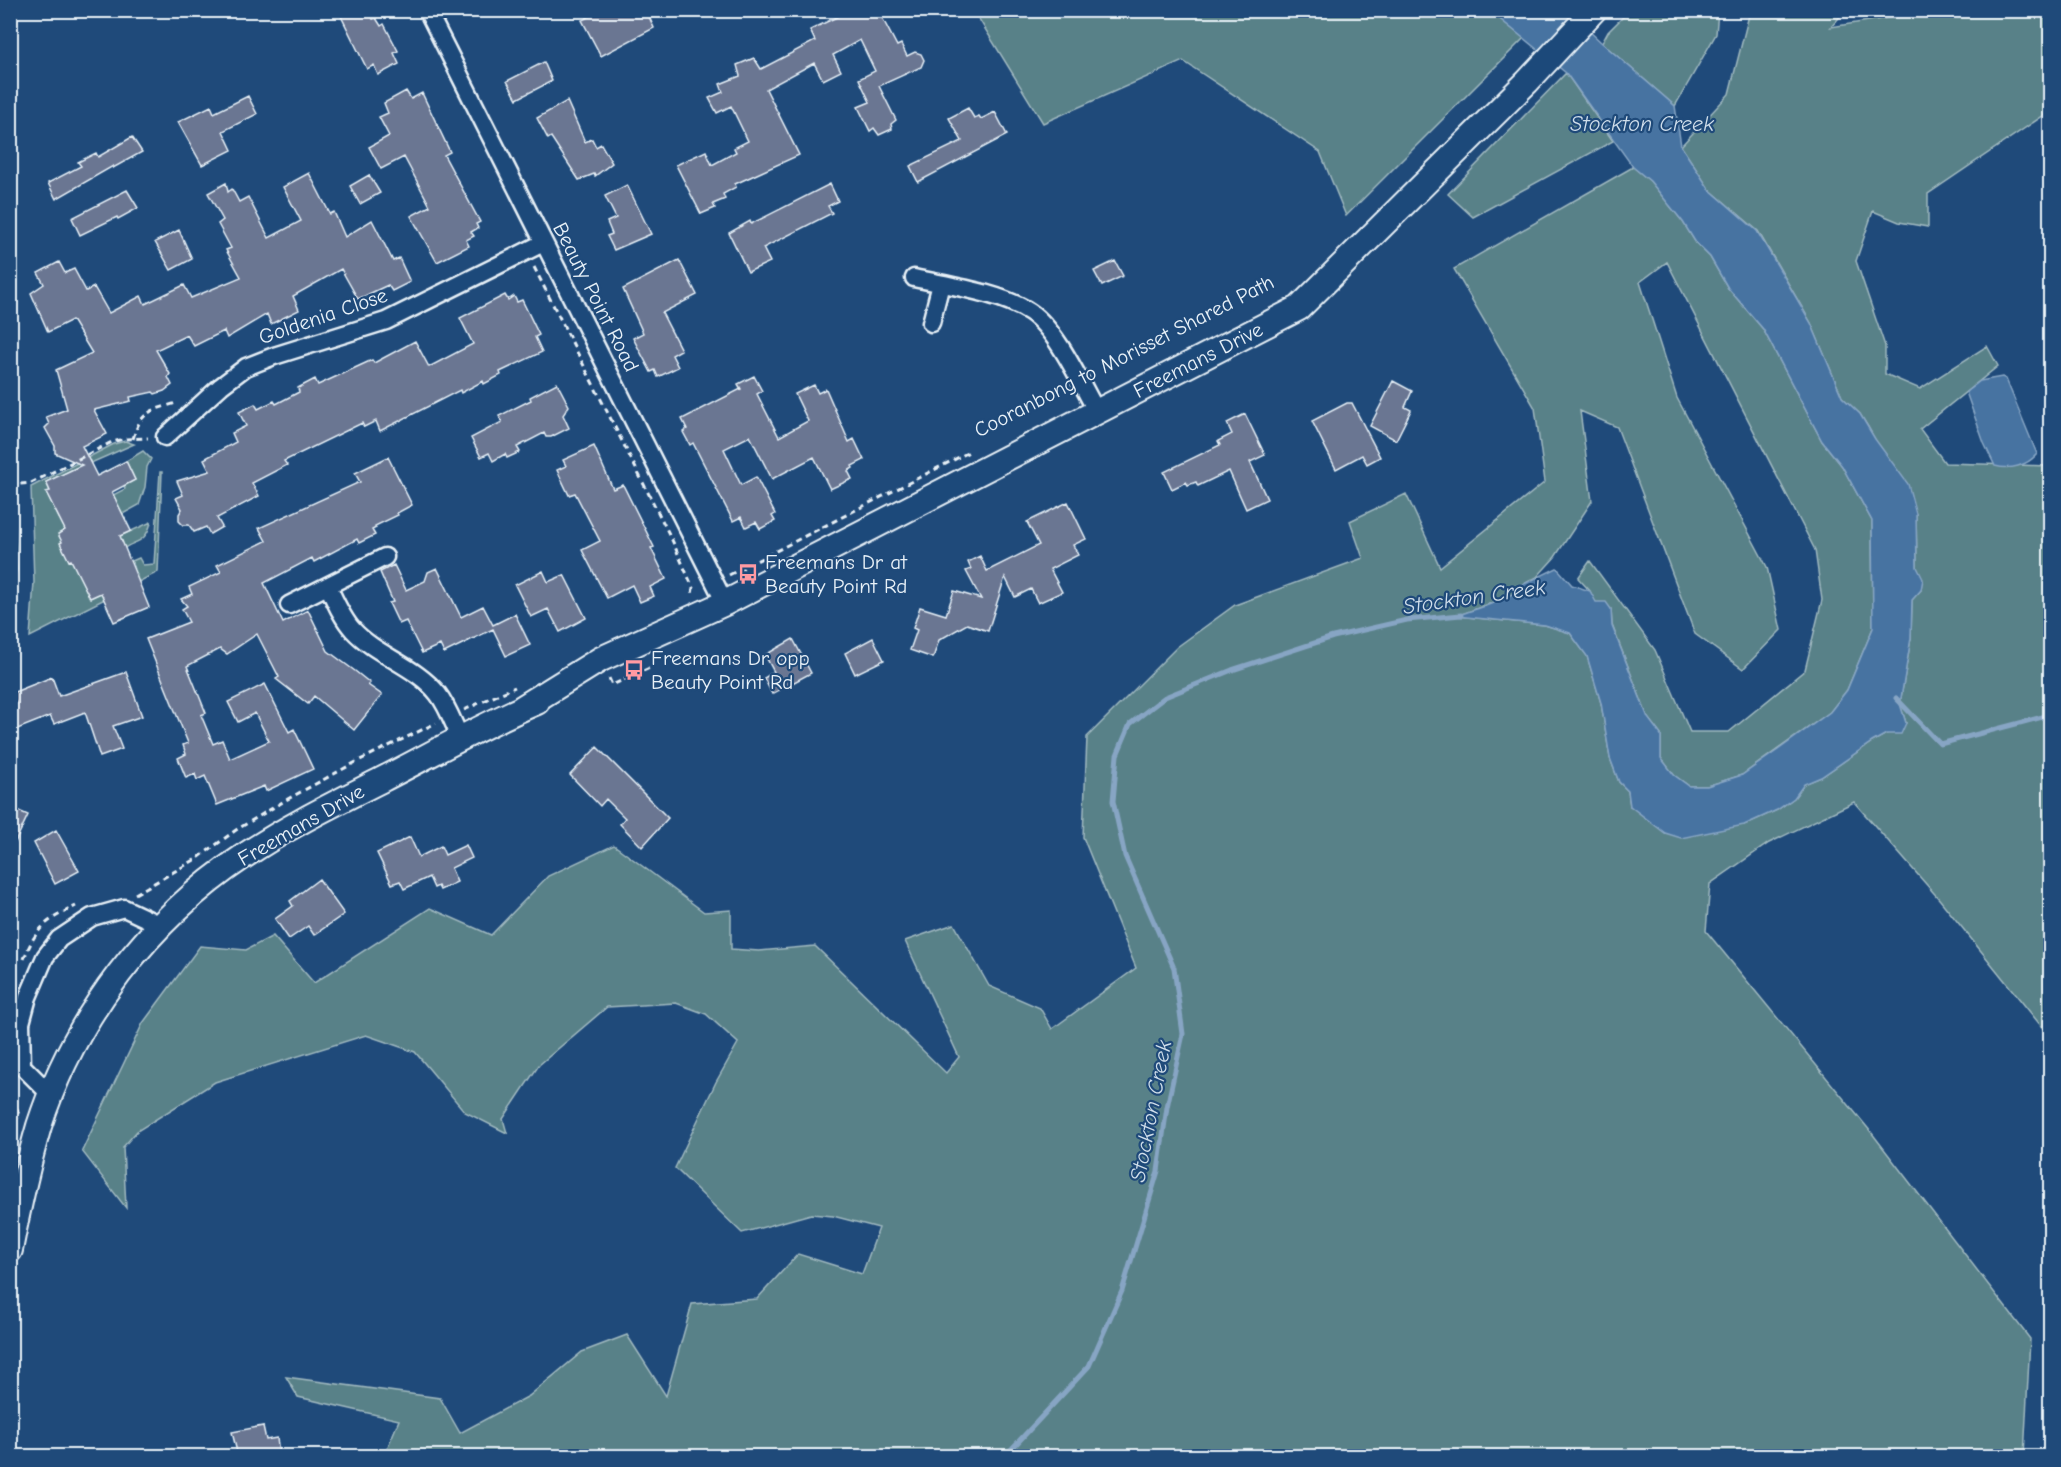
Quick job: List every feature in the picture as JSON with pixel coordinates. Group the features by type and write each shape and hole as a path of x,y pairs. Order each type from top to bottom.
{"main road":[{"name":"Freemans Drive","path":"10,1250 31,1157 51,1095 75,1043 94,1010 125,966 160,925 202,886 242,856 285,829 522,708 602,659 720,593 1097,412 1299,308 1527,82 1594,10"}],"street":[{"name":"Beauty Point Road","path":"427,10 720,593"},
{"name":"Goldenia Close","path":"165,437 221,386 246,367 386,321 543,243"},
{"path":"914,278 990,295 1030,313 1053,336 1097,412"},
{"path":"931,323 941,284"},
{"path":"290,605 385,557"},
{"path":"328,586 352,630 427,682 439,695 461,740"},
{"path":"51,1095 22,1066 21,1023 28,998 45,957 59,939 92,917 124,908 160,925"}],"path":[{"name":"Cooranbong to Morisset Shared Path","path":"526,251 672,540 693,588 692,594 720,593 970,452"},
{"path":"133,439 142,417 152,410 182,399"},
{"path":"10,485 31,483 112,442 165,437"}],"green space":[{"path":"974,11 1490,11 1524,38 1346,216 1320,152 1183,61 1043,123"},
{"path":"1629,11 1718,11 1716,34 1675,106 1602,43 1608,32"},
{"path":"1750,11 1845,11 1831,27 1932,11 2050,11 2050,111 1928,194 1928,227 1899,222 1873,211 1856,261 1885,346 1885,374 1920,389 1987,346 1998,366 1920,429 1945,463 2050,466 2050,1037 1940,900 1854,802 1769,843 1710,884 1706,931 1871,1132 2030,1339 2024,1456 610,1456 587,1449 583,1456 384,1456 399,1420 298,1397 286,1377 440,1398 460,1433 529,1396 582,1352 627,1335 666,1396 692,1304 757,1299 798,1254 862,1274 879,1228 833,1216 811,1214 742,1233 675,1168 716,1082 738,1043 706,1014 676,1003 607,1007 539,1065 503,1119 507,1133 465,1112 415,1052 366,1035 215,1082 137,1131 123,1147 126,1208 82,1151 143,1023 200,946 246,950 273,936 314,983 430,908 491,935 548,876 614,845 704,912 731,910 731,949 759,951 815,946 946,1073 959,1057 905,941 954,924 989,986 1040,1008 1052,1029 1136,968 1083,837 1087,737 1177,647 1235,605 1363,558 1350,521 1406,494 1440,567 1545,482 1535,408 1454,269 1633,167 1650,181 1683,222 1696,243 1710,257 1728,288 1763,329 1822,441 1842,466 1872,521 1873,628 1847,690 1830,712 1742,775 1707,786 1689,786 1674,775 1661,758 1661,735 1648,718 1612,625 1611,609 1595,602 1590,591 1578,578 1590,561 1655,650 1690,732 1729,732 1805,670 1822,600 1815,550 1667,262 1640,282 1677,398 1767,567 1781,630 1743,669 1695,634 1617,427 1580,411 1592,501 1555,557 1537,577 1522,585 1520,590 1502,599 1457,616 1545,625 1570,633 1587,656 1601,703 1610,758 1619,782 1628,791 1630,806 1744,825 1777,810 1794,798 1804,784 1821,777 1872,742 1906,723 1900,704 1911,638 1912,600 1921,590 1917,567 1916,514 1860,414 1842,397 1811,323 1758,231 1709,189 1681,146 1729,94"},
{"path":"1566,73 1613,141 1473,217 1448,194"},
{"path":"125,441 134,444 91,463 90,461 46,482 50,491 47,493 59,518 88,505 90,507 125,489 124,486 135,480 126,461 143,451 151,459 147,467 145,487 139,505 108,522 116,538 151,522 149,529 143,538 122,550 90,598 137,575 132,561 139,558 143,565 154,564 160,472 162,472 158,572 30,637 34,582 31,487 114,444"},
{"path":"11,469 17,570 10,590"}],"water":[{"name":"Stockton Creek","path":"1490,11 1568,11 1675,106 1681,146 1709,189 1757,231 1811,323 1842,397 1860,414 1908,484 1916,514 1917,567 1923,579 1921,590 1912,600 1911,638 1900,704 1906,723 1901,734 1886,734 1872,742 1821,777 1804,784 1794,798 1777,810 1744,825 1681,838 1665,833 1630,806 1628,791 1619,782 1610,758 1601,703 1587,656 1570,633 1545,625 1456,616 1511,595 1522,585 1557,568 1572,585 1590,591 1596,602 1606,602 1611,609 1612,626 1648,718 1661,735 1661,758 1674,775 1689,786 1707,786 1742,775 1830,712 1847,690 1873,628 1872,521 1842,466 1822,441 1763,329 1728,288 1710,257 1696,243 1683,222 1650,181 1633,167 1566,73"},
{"path":"2002,377 2006,379 2037,454 2028,462 2012,467 1995,466 1984,443 1966,392 1980,381"}],"building":[{"path":"338,10 369,10 373,19 376,18 381,26 384,24 398,51 394,53 399,64 378,75 374,65 367,69"},
{"path":"603,10 646,10 654,28 601,56 582,20"},
{"path":"851,10 878,10 897,46 901,44 907,56 915,52 921,54 924,60 921,67 879,86 896,120 891,124 892,129 879,135 874,128 870,131 858,107 870,102 859,79 875,71 860,40 833,55 841,71 823,80 814,63 766,89 799,155 735,184 736,187 723,194 725,199 713,204 715,208 701,214 676,165 706,151 712,165 736,152 734,148 748,141 731,106 717,113 709,98 723,92 720,84 740,76 737,65 754,58 761,69 815,41 810,30"},
{"path":"544,62 552,81 517,99 507,81"},
{"path":"406,91 411,99 422,93 450,152 444,155 480,222 476,224 478,228 471,232 474,236 466,240 469,246 437,262 411,216 430,206 404,157 381,169 369,147 389,136 379,117 388,113 384,103"},
{"path":"248,96 257,114 223,131 232,150 202,165 178,122 211,106 214,113"},
{"path":"567,101 585,142 592,139 596,147 601,144 612,163 595,176 594,174 579,180 551,137 548,139 537,118"},
{"path":"968,108 974,118 979,116 981,119 995,112 1007,135 918,182 910,166 962,141 949,118"},
{"path":"132,137 142,152 56,199 48,183 81,166 78,162 96,153 98,157"},
{"path":"309,173 330,214 334,212 345,237 372,220 393,261 399,258 410,282 392,291 388,285 358,299 341,269 293,296 299,310 271,324 267,314 227,338 224,331 194,346 187,335 156,350 170,374 168,377 172,385 155,394 153,392 130,397 131,401 94,410 107,434 82,446 97,476 126,461 135,480 112,492 131,531 120,536 149,607 114,622 101,593 90,598 71,560 69,561 58,534 65,530 46,492 50,491 46,482 82,465 55,453 55,446 45,428 49,424 46,417 67,409 56,370 92,353 72,320 48,332 31,293 44,284 38,273 59,262 65,273 74,269 86,291 94,287 109,313 141,296 145,304 184,285 191,298 241,277 226,250 231,248 218,224 223,220 208,193 226,183 228,192 232,189 239,202 248,197 269,238 301,221 283,187"},
{"path":"369,175 380,193 360,204 350,186"},
{"path":"830,184 838,201 828,206 832,213 763,248 770,262 748,272 729,233"},
{"path":"627,185 651,234 614,250 607,236 612,234 607,222 616,218 605,196"},
{"path":"127,190 138,208 80,235 72,218"},
{"path":"179,230 192,259 171,270 155,242"},
{"path":"679,260 697,295 662,313 681,350 672,355 678,367 658,377 655,370 651,372 633,338 643,333 623,289"},
{"path":"1115,261 1123,276 1102,286 1094,271"},
{"path":"505,295 508,300 514,296 517,302 522,300 539,335 535,337 542,352 500,372 501,375 484,384 483,381 461,393 460,390 380,431 376,421 364,427 362,423 284,461 287,465 252,483 259,496 217,518 222,527 210,534 206,527 194,532 189,525 183,525 179,521 182,509 176,498 183,495 177,481 210,471 204,459 236,442 232,433 246,426 239,412 255,404 258,409 274,401 276,404 299,392 298,388 315,379 318,385 372,360 374,363 415,341 429,367 473,344 460,318"},
{"path":"754,376 762,391 757,394 779,437 808,421 795,394 814,385 818,393 826,389 849,442 854,439 864,460 852,466 853,468 848,471 852,479 830,489 814,457 772,479 750,436 724,449 741,485 756,477 775,514 772,516 775,521 760,529 756,522 746,527 741,517 733,521 693,443 690,445 683,432 687,429 682,419 741,389 738,384"},
{"path":"1393,381 1412,391 1405,407 1411,410 1396,440 1370,426"},
{"path":"557,383 569,406 563,415 569,428 551,437 546,437 544,433 517,447 520,452 507,458 505,454 493,461 489,453 481,457 471,438 502,422 499,416 531,400 530,397"},
{"path":"1347,403 1352,403 1380,457 1367,464 1362,455 1336,469 1312,421"},
{"path":"1245,414 1265,455 1250,462 1267,499 1246,509 1229,471 1198,486 1196,482 1188,485 1186,482 1172,489 1164,472 1220,445 1218,441 1232,434 1227,423"},
{"path":"594,446 613,489 623,485 654,547 651,548 666,579 650,587 654,596 640,602 632,585 607,598 582,550 600,541 575,493 569,495 557,470 566,466 563,460"},
{"path":"388,457 412,505 375,526 376,528 372,530 375,535 359,543 357,539 314,562 312,558 264,583 283,623 308,610 328,651 382,695 354,730 314,696 308,704 276,679 279,677 257,634 227,654 220,649 187,666 206,713 201,715 213,744 222,740 230,759 269,741 255,713 238,722 228,702 265,684 289,732 294,729 313,769 266,791 264,786 217,805 205,776 197,780 195,774 186,778 178,758 186,754 183,745 188,743 146,639 189,622 182,609 187,606 181,599 192,594 189,587 221,572 217,565 266,541 259,528 360,482 355,473"},
{"path":"1068,502 1086,539 1073,545 1078,555 1050,569 1062,592 1038,603 1031,589 1015,597 1005,577 988,631 967,624 939,640 933,658 910,650 917,630 913,628 920,607 946,615 954,591 981,599 966,571 971,569 968,562 980,556 987,571 1039,545 1027,522"},
{"path":"394,565 406,590 425,581 428,572 437,568 461,617 483,606 493,625 515,614 530,645 506,656 493,629 444,653 440,645 422,653 406,621 399,624 389,603 393,602 380,572"},
{"path":"543,571 548,582 564,575 586,618 560,632 548,609 531,617 515,585"},
{"path":"873,638 884,660 855,674 845,653"},
{"path":"793,639 811,673 772,694 764,678 774,672 765,655"},
{"path":"126,672 142,716 113,726 122,749 100,757 85,712 54,724 50,716 10,732 10,705 16,703 12,693 52,677 59,696"},
{"path":"597,747 668,818 642,847 620,824 625,818 606,799 600,806 570,775"},
{"path":"10,807 28,815 10,853"},
{"path":"56,830 79,871 55,884 34,843"},
{"path":"410,837 419,857 441,846 445,855 466,845 472,858 451,868 457,882 440,890 438,886 434,888 429,877 404,889 400,881 392,884 377,853"},
{"path":"319,879 344,914 314,935 308,926 289,939 275,919 293,906 290,901"},
{"path":"263,1426 266,1440 277,1438 279,1455 238,1456 232,1432"}],"waterway":[{"name":"Stockton Creek","path":"1005,1456 1089,1366 1122,1291 1158,1171 1167,1107 1183,1034 1174,968 1125,856 1113,801 1117,755 1130,724 1165,697 1232,670 1333,637 1407,620 1461,615"},
{"path":"1896,698 1940,744 2050,715"}],"place":[{"name":"Freemans Dr at Beauty Point Rd","path":"748,574"},
{"name":"Freemans Dr opp Beauty Point Rd","path":"634,670"}]}
